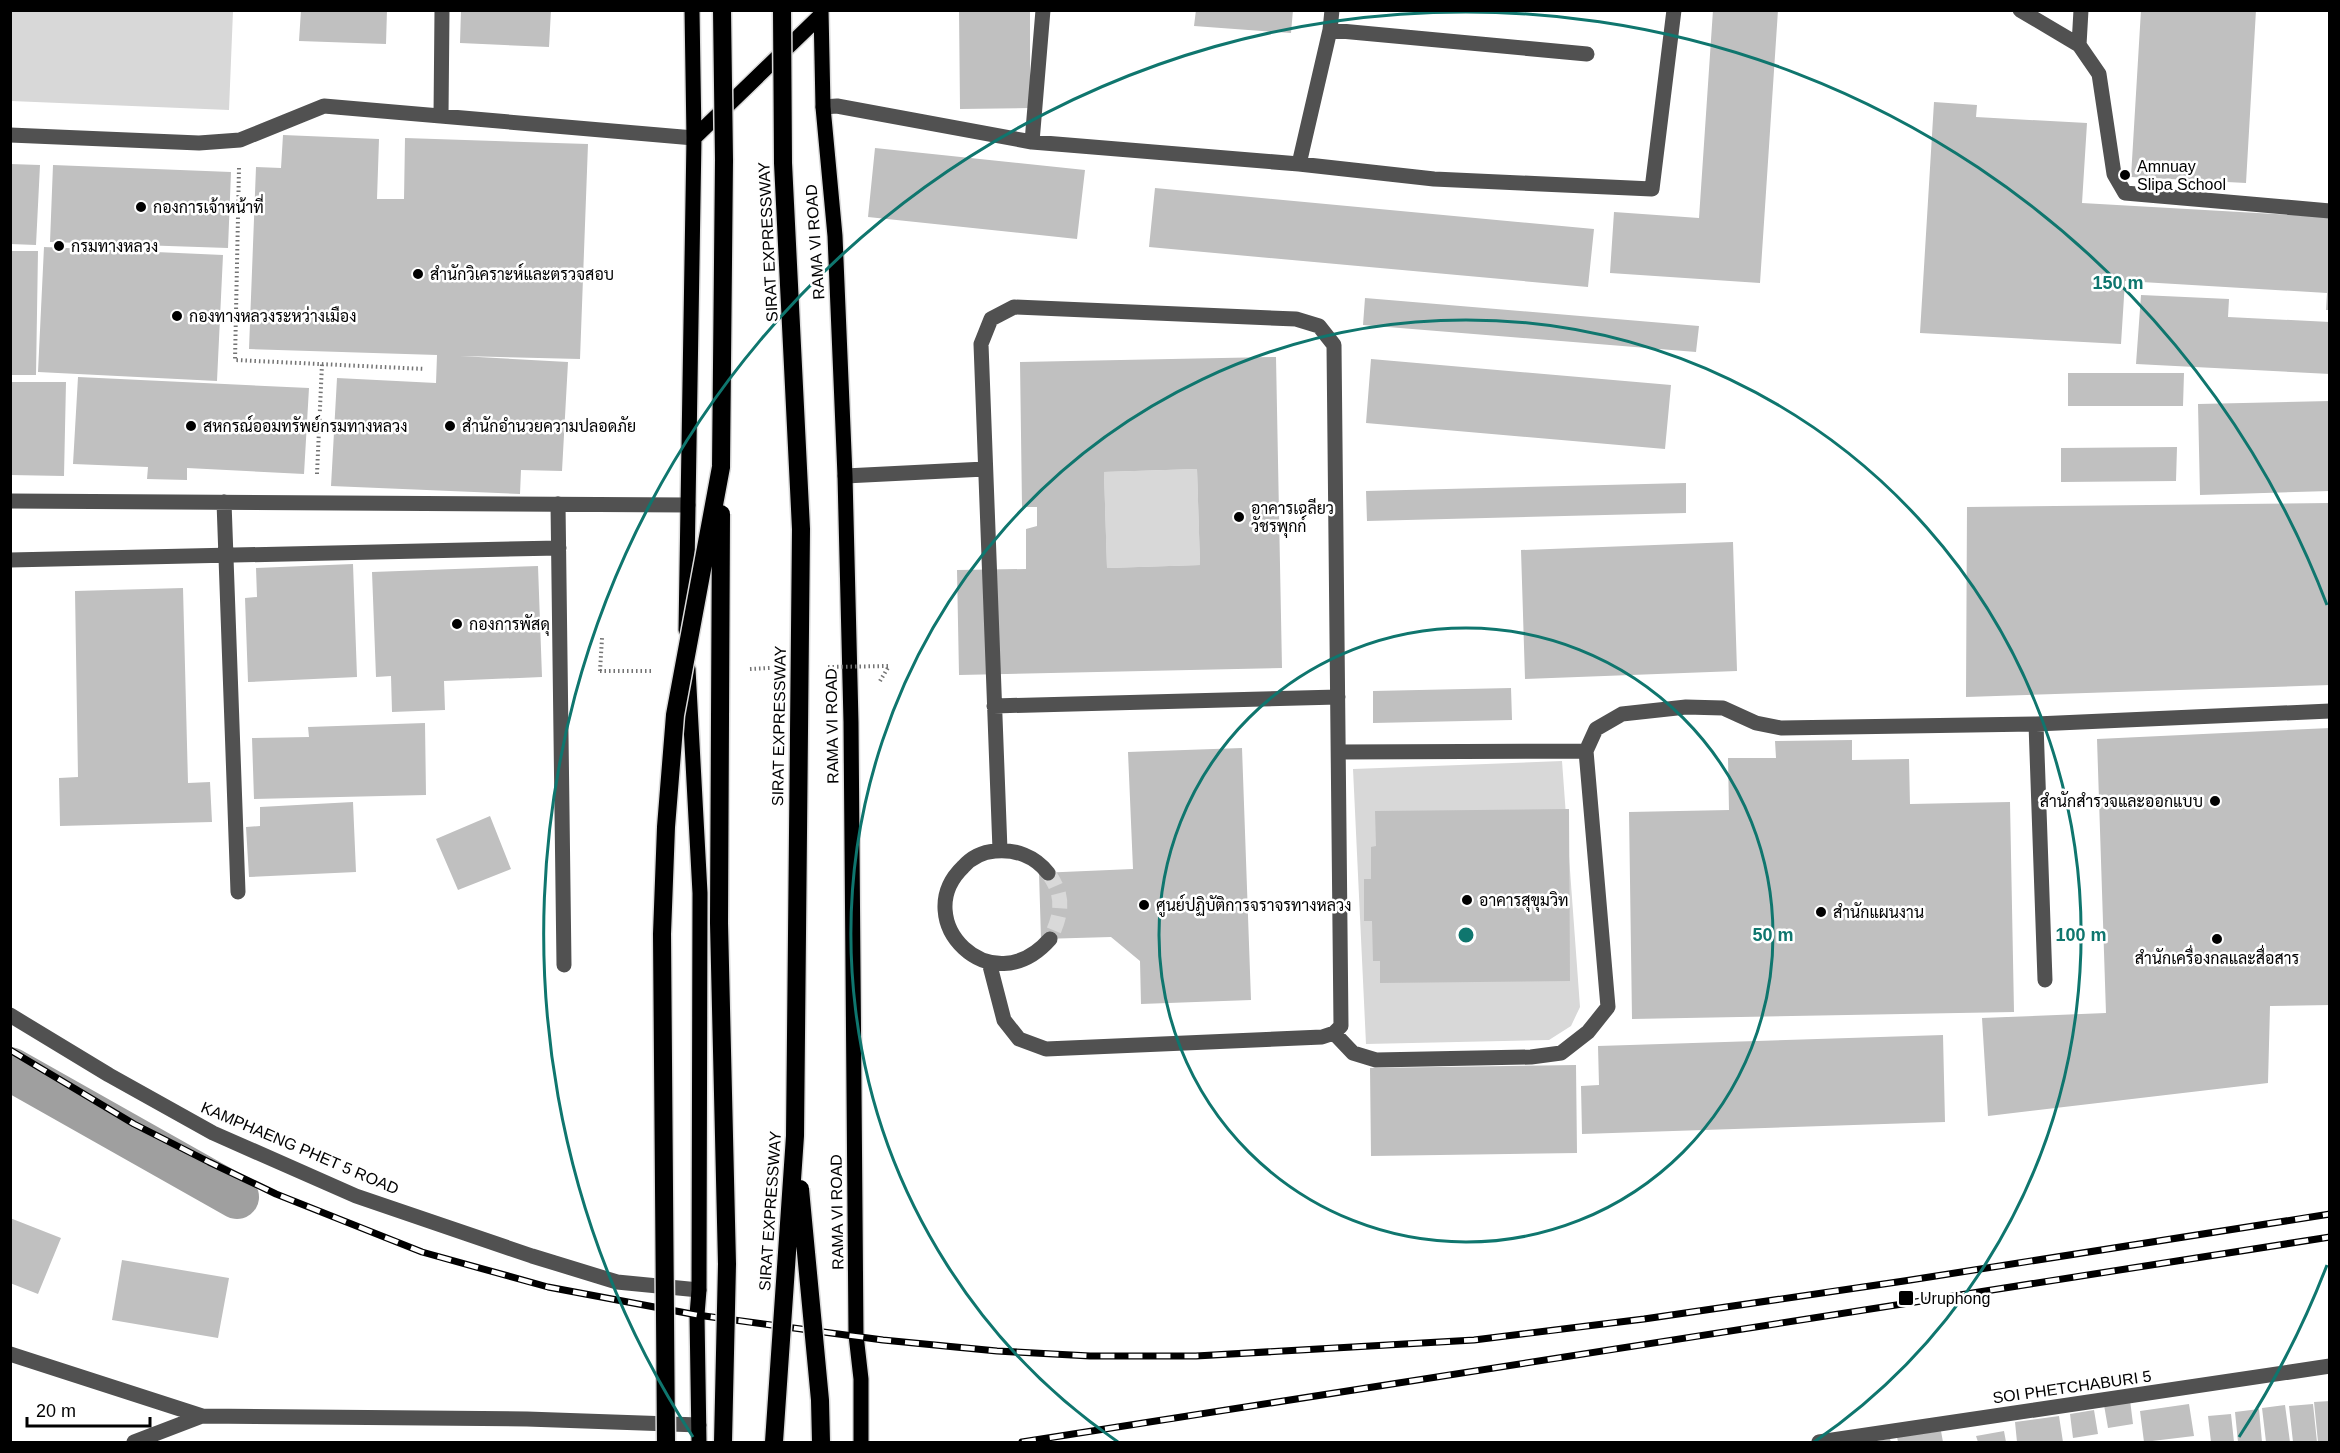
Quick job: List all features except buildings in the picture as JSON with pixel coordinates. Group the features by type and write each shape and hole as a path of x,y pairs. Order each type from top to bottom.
{"highway":[{"path":"722,10 724,160 719,923 727,1264 723,1443"},
{"name":"SIRAT EXPRESSWAY","path":"774,1443 795,1136 801,529 783,163 783,10"},
{"path":"666,1443 662,934 666,827 675,715 722,467"},
{"path":"795,1136 820,1400 821,1443"}],"main road":[{"path":"692,10 694,138 685,615 700,893 699,1290 697,1315 699,1443"},
{"path":"694,138 821,13"},
{"name":"RAMA VI ROAD","path":"821,13 823,107 835,236 845,476 851,722 856,1335 861,1379 861,1443"}],"street":[{"path":"441,116 442,10"},
{"path":"1032,142 1043,10"},
{"path":"1299,164 1330,30 1332,10"},
{"path":"823,107 837,106 1032,142 1299,164 1434,179 1652,189 1674,10"},
{"path":"2020,10 2079,45 2099,74 2114,174 2125,193 2330,211"},
{"path":"2079,45 2081,10"},
{"path":"1330,30 1587,54"},
{"path":"10,135 199,143 240,140 324,106 694,138"},
{"path":"989,963 1004,1020 1018,1039 1046,1049 1322,1037 1334,1033 1341,1026 1334,345 1319,326 1296,319 1014,307 991,319 981,344 1000,850"},
{"path":"845,476 985,469"},
{"path":"10,501 688,504"},
{"path":"224,502 238,892"},
{"path":"558,504 564,965"},
{"path":"10,560 560,548"},
{"path":"994,706 1338,698"},
{"path":"1334,1033 1353,1053 1376,1060 1531,1057 1561,1053 1588,1032 1608,1007 1586,751 1596,729 1622,714 1686,707 1723,708 1756,723 1781,728 2036,724 2330,711"},
{"path":"2036,724 2045,980"},
{"path":"1339,752 1586,751"},
{"path":"1048,873 1043,866 1027,855 1008,850 988,851 970,859 956,873 948,890 945,910 949,928 958,943 972,956 989,963 1007,964 1024,960 1040,950 1050,939"},
{"name":"KAMPHAENG PHET 5 ROAD","path":"10,1015 109,1075 213,1133 356,1196 532,1256 617,1282 699,1290"},
{"path":"10,1354 202,1416 526,1419 699,1425"},
{"name":"SOI PHETCHABURI 5","path":"1819,1443 2330,1366"},
{"path":"134,1443 202,1416"}],"path":[{"path":"240,140 235,360 425,369"},
{"path":"316,503 322,364"},
{"path":"600,672 603,638"}],"shaded area":[{"path":"11,10 233,11 229,110 11,101"},
{"path":"1197,469 1200,565 1107,568 1104,472"},
{"path":"1562,761 1580,1007 1571,1026 1549,1040 1366,1044 1353,769"}],"waterway":[{"path":"10,1069 237,1197"}],"tunnel":[{"path":"1048,873 1057,890 1060,905 1050,939"}],"railway":[{"path":"10,1050 134,1124 209,1162 276,1194 422,1252 548,1287 697,1315 883,1340 997,1351 1090,1356 1196,1356 1474,1340 1644,1319 1904,1281 2330,1214"},
{"path":"1022,1442 2330,1237"}],"place":[{"name":"Amnuay Slipa School","path":"2125,175"},
{"name":"กองการเจ้าหน้าที่","path":"141,207"},
{"name":"กรมทางหลวง","path":"59,246"},
{"name":"สำนักวิเคราะห์และตรวจสอบ","path":"418,274"},
{"name":"กองทางหลวงระหว่างเมือง","path":"177,316"},
{"name":"สหกรณ์ออมทรัพย์กรมทางหลวง","path":"191,426"},
{"name":"สำนักอำนวยความปลอดภัย","path":"450,426"},
{"name":"อาคารเฉลียว วัชรพุกก์","path":"1239,517"},
{"name":"กองการพัสดุ","path":"457,624"},
{"name":"สำนักสำรวจและออกแบบ","path":"2215,801"},
{"name":"อาคารสุขุมวิท","path":"1467,900"},
{"name":"ศูนย์ปฏิบัติการจราจรทางหลวง","path":"1144,905"},
{"name":"สำนักแผนงาน","path":"1821,912"},
{"name":"สำนักเครื่องกลและสื่อสาร","path":"2217,939"},
{"name":"Uruphong","path":"1906,1298"}]}
